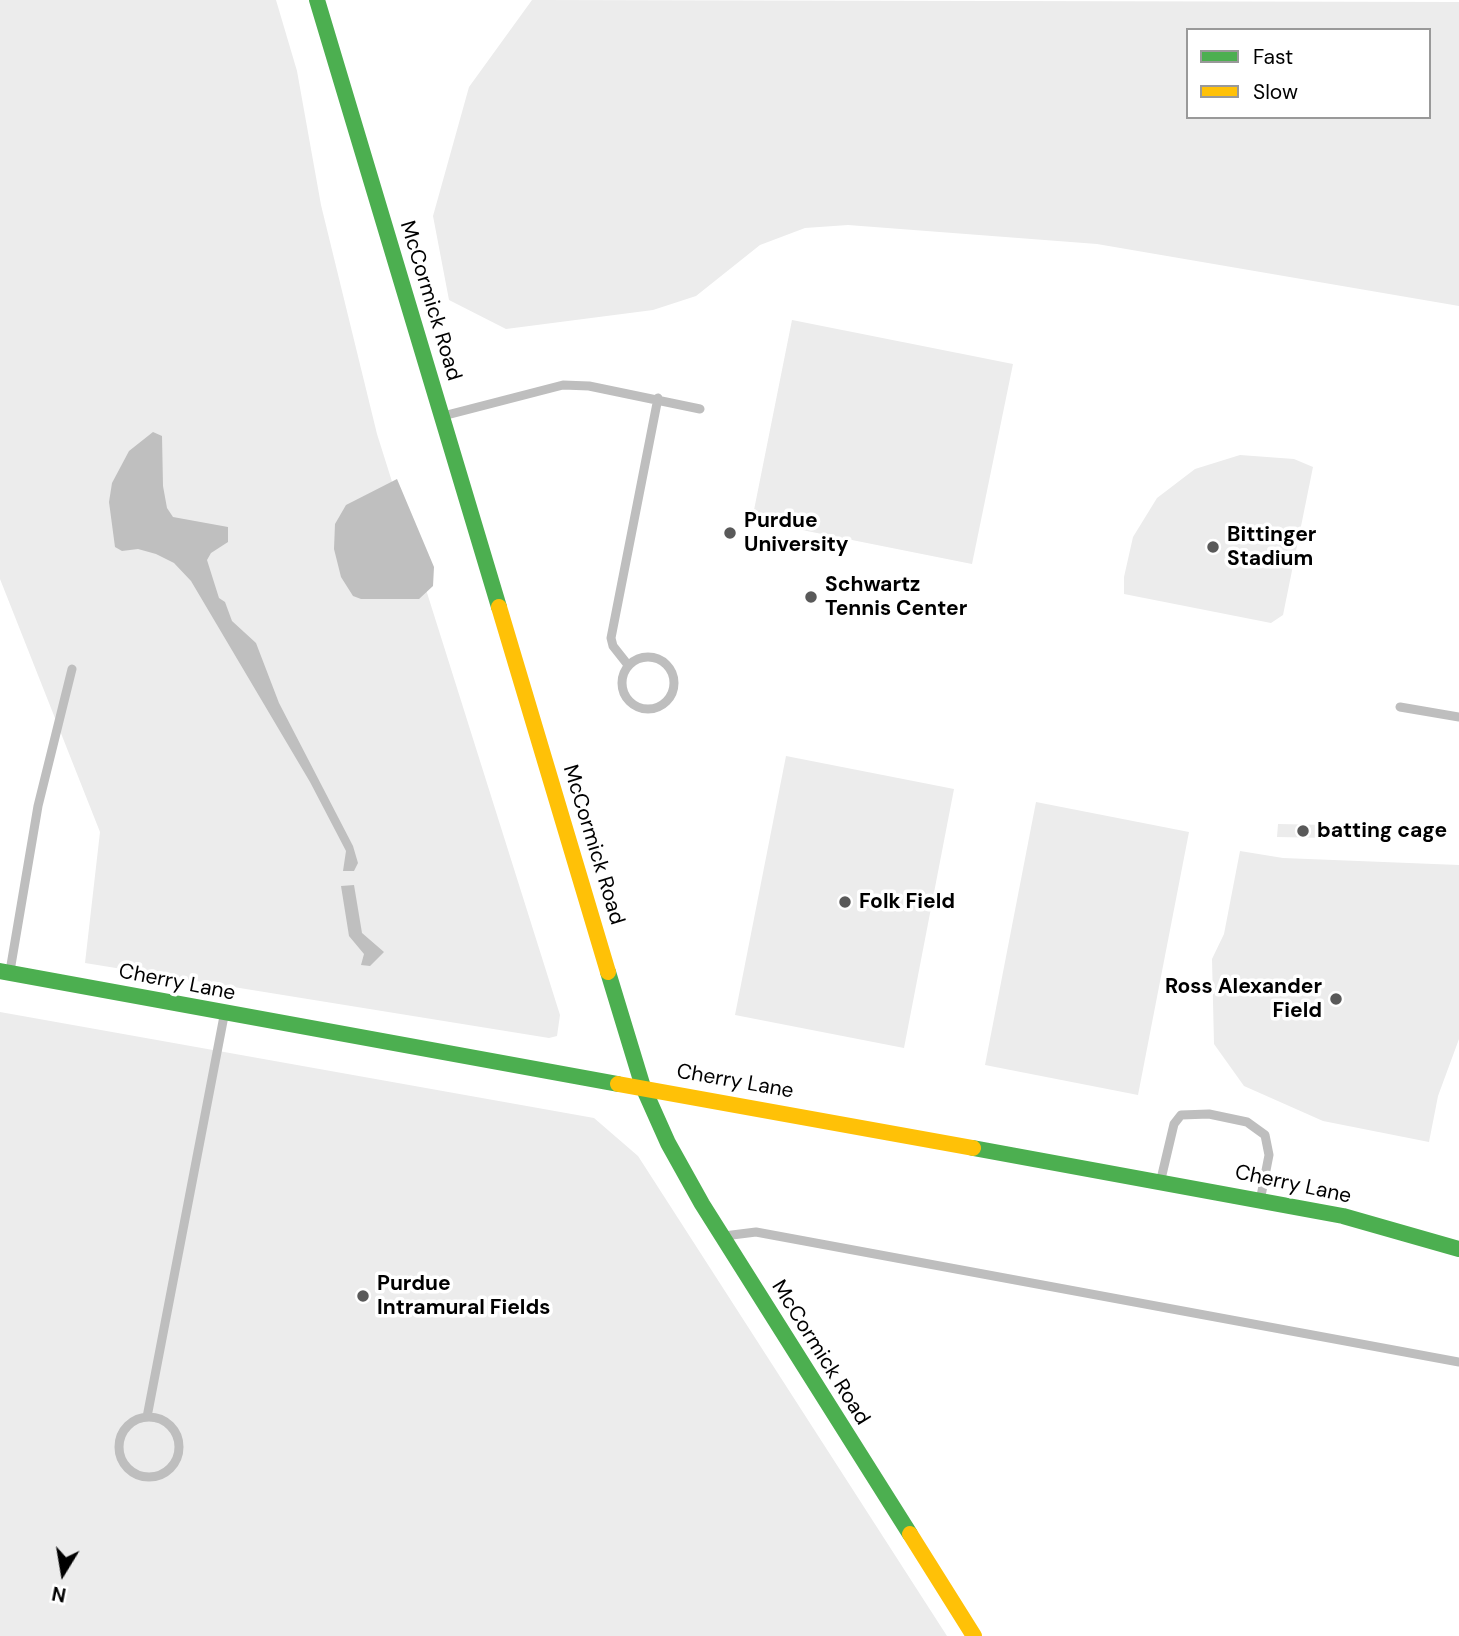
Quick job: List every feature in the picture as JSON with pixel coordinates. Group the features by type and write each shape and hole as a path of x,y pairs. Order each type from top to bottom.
{"street":[{"name":"McCormick Road","path":"317,0 643,1087 668,1143 722,1236 974,1636"},
{"name":"Cherry Lane","path":"5,972 224,1014 1261,1199 1355,1219 1459,1249"}],"lane":[{"path":"443,416 563,385 589,386 658,398 700,409"},
{"path":"628,665 613,646 611,638 658,398"},
{"path":"643,657 660,660 671,672 673,688 670,697 664,703 648,709 632,704 626,698 621,681 628,665 643,657"},
{"path":"5,972 38,806 72,670"},
{"path":"1400,707 1459,717"},
{"path":"146,1417 224,1014"},
{"path":"1160,1181 1174,1124 1181,1115 1209,1114 1247,1122 1265,1135 1269,1155 1261,1199"},
{"path":"722,1236 756,1232 1459,1362"},
{"path":"146,1417 166,1422 178,1437 179,1447 173,1466 156,1476 136,1475 128,1469 119,1452 119,1441 128,1424 146,1417"}],"shaded area":[{"path":"0,0 276,0 297,71 321,205 377,434 560,1015 557,1036 549,1038 85,963 100,832 0,579"},
{"path":"532,0 1459,2 1459,306 1097,244 848,225 805,228 760,245 696,296 653,310 506,329 449,300 433,216 469,87"},
{"path":"792,320 1013,364 972,564 752,520"},
{"path":"153,432 162,436 163,486 167,508 173,517 228,527 228,542 211,553 207,560 219,598 225,602 232,621 256,643 279,703 353,846 358,863 354,871 343,871 346,851 310,782 191,581 174,563 156,554 138,549 122,551 115,547 109,502 112,483 129,451"},
{"name":"Bittinger Stadium","path":"1240,455 1294,459 1313,467 1283,615 1271,623 1124,594 1124,577 1133,537 1157,498 1195,469"},
{"path":"397,479 434,567 433,586 419,599 361,599 353,596 341,577 334,549 335,524 346,505"},
{"name":"Folk Field","path":"786,756 954,789 904,1048 735,1015"},
{"path":"1036,802 1189,832 1138,1095 985,1065"},
{"name":"batting cage","path":"1278,824 1329,825 1328,838 1277,837"},
{"name":"Ross Alexander Field","path":"1240,851 1283,858 1459,865 1459,1039 1438,1096 1429,1142 1323,1121 1244,1086 1214,1044 1212,959 1224,934"},
{"path":"354,885 362,933 384,952 370,966 361,965 364,954 349,936 341,886"},
{"name":"Purdue Intramural Fields","path":"0,1012 594,1118 638,1156 947,1636 0,1636"}],"traffic: fast":[{"path":"317,0 499,607"},
{"path":"0,971 618,1084"},
{"path":"608,972 643,1087 668,1143 702,1204 910,1534"},
{"path":"973,1148 1343,1216 1459,1249"}],"traffic: slow":[{"path":"499,607 608,972"},
{"path":"618,1084 973,1148"},
{"path":"910,1534 974,1636"}],"place":[{"name":"Purdue University","path":"730,533"},
{"name":"Bittinger Stadium","path":"1213,547"},
{"name":"Schwartz Tennis Center","path":"811,597"},
{"name":"batting cage","path":"1303,831"},
{"name":"Folk Field","path":"845,902"},
{"name":"Ross Alexander Field","path":"1336,999"},
{"name":"Purdue Intramural Fields","path":"363,1296"}]}
